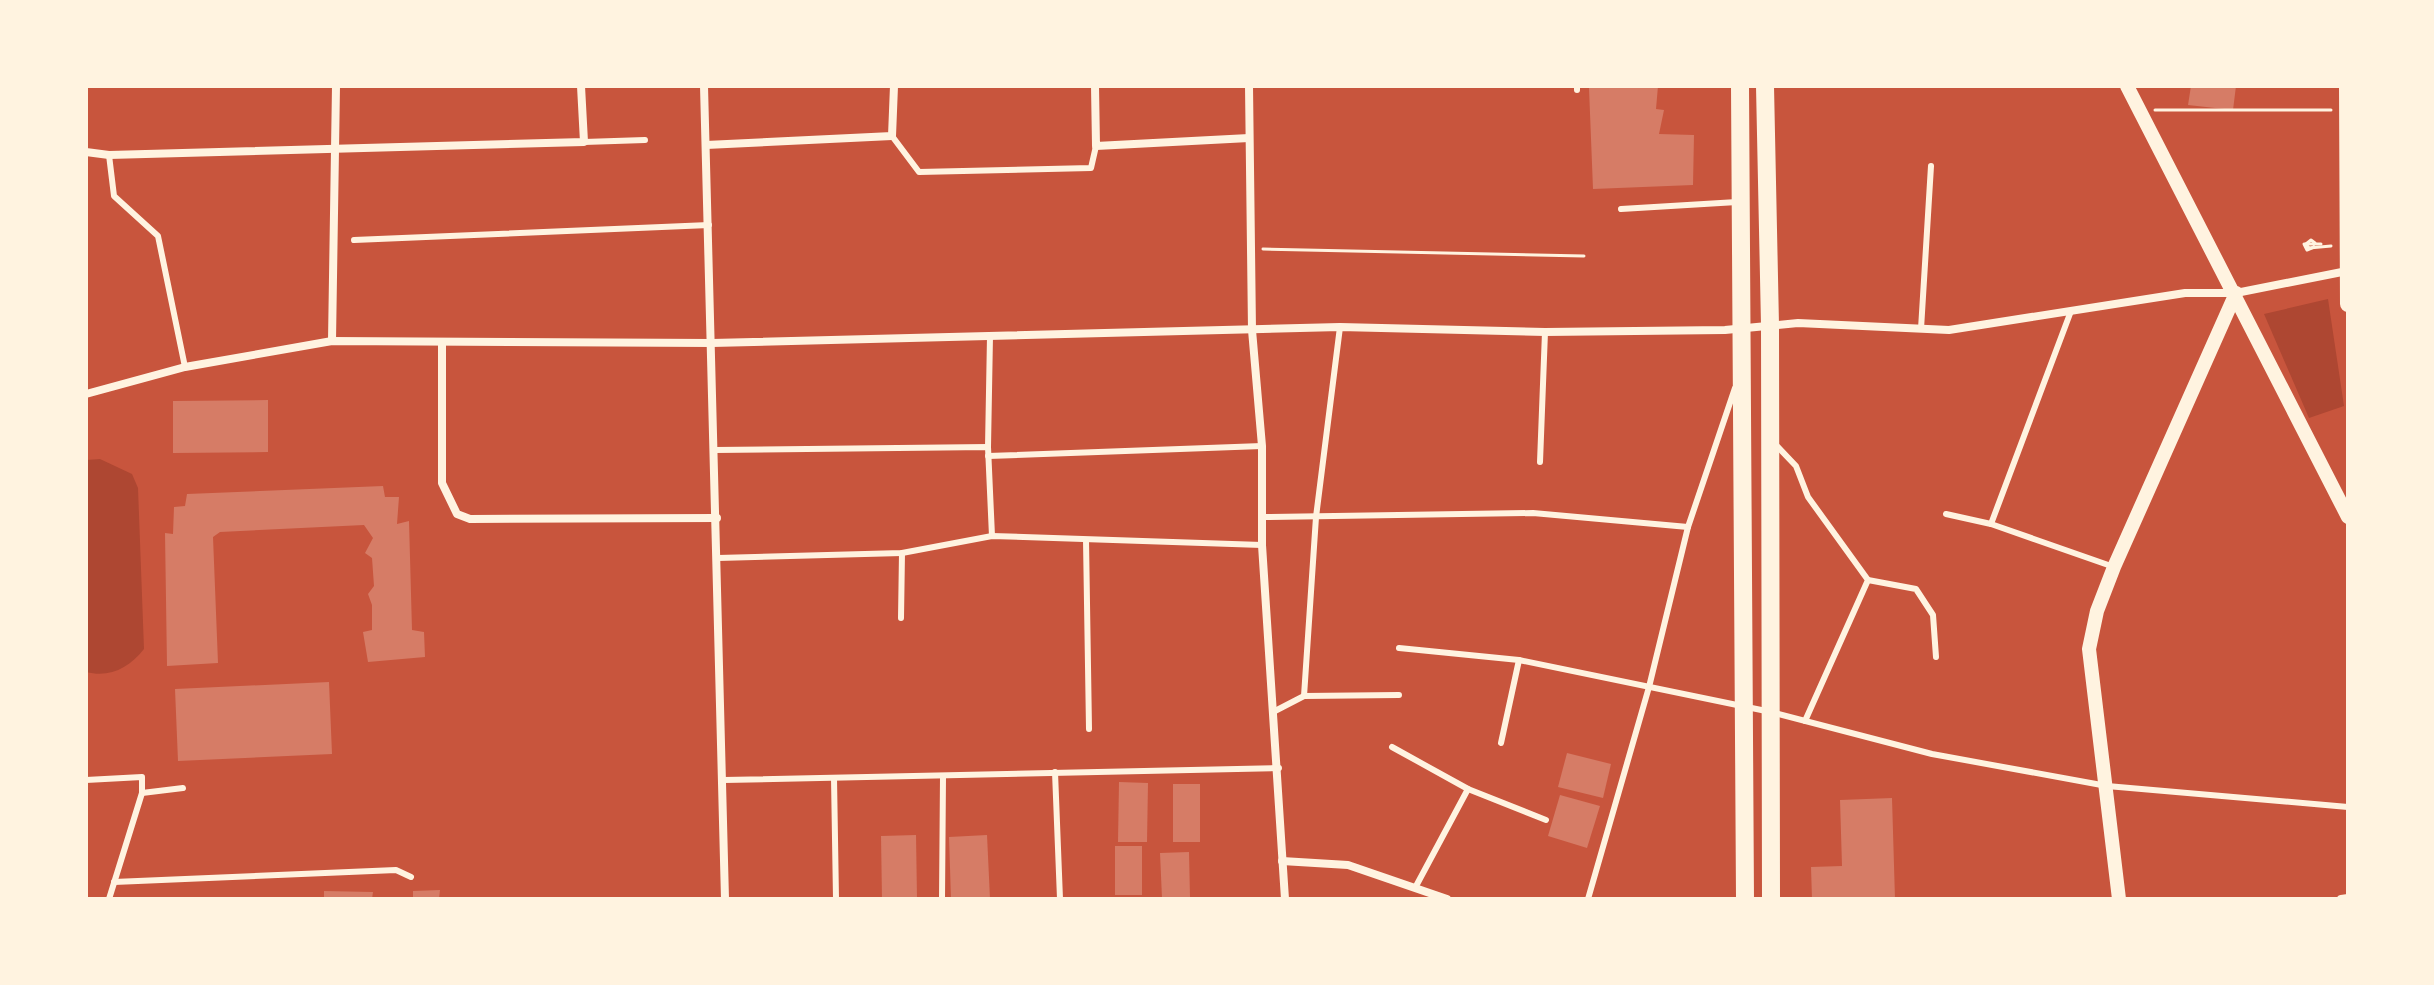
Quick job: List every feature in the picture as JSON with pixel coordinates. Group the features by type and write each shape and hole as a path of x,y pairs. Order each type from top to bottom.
{"main road":[{"path":"1740,86 1745,899"},
{"path":"1765,86 1770,325 1771,899"},
{"path":"2347,86 2348,304"}],"street":[{"path":"332,341 336,86"},
{"path":"86,152 109,155 335,146 584,142 581,86"},
{"path":"704,86 725,899"},
{"path":"706,145 892,136 894,86"},
{"path":"1095,86 1096,146 1249,138"},
{"path":"1249,86 1252,330 1262,446 1262,545 1279,768 1285,899"},
{"path":"2127,86 2236,293 2348,517"},
{"path":"86,394 185,367 332,341 712,343 1340,327 1545,332 1798,323 1949,330 2185,293 2236,293 2347,272"},
{"path":"2119,899 2107,786 2090,681 2089,649 2097,611 2114,567 2236,293"},
{"path":"442,343 442,483 457,514 470,519 717,518"},
{"path":"1282,861 1348,865 1447,899"},
{"path":"2341,899 2348,898"}],"lane":[{"path":"892,136 919,172 1091,168 1096,146"},
{"path":"584,142 645,140"},
{"path":"109,155 114,196 158,236 185,367"},
{"path":"1921,329 1931,166"},
{"path":"1621,209 1740,202"},
{"path":"354,240 709,225"},
{"path":"1991,524 2071,311"},
{"path":"1304,696 1316,517 1340,327"},
{"path":"1540,462 1545,332"},
{"path":"990,336 988,456 992,536"},
{"path":"1588,899 1649,687 1688,527 1740,372"},
{"path":"1770,440 1796,466 1808,497 1868,580 1916,589 1933,615 1936,657"},
{"path":"988,456 1262,446"},
{"path":"715,450 988,447"},
{"path":"1264,517 1533,513 1688,527"},
{"path":"1946,514 1991,524 2114,567"},
{"path":"718,558 902,553 992,536 1262,545"},
{"path":"1086,540 1089,729"},
{"path":"901,618 902,553"},
{"path":"1805,721 1868,580"},
{"path":"1399,648 1519,660 1771,712 1932,754 2107,786 2348,807"},
{"path":"1501,743 1519,660"},
{"path":"1275,711 1304,696 1399,695"},
{"path":"1392,747 1468,789 1546,820"},
{"path":"724,780 1279,768"},
{"path":"1055,772 1060,899"},
{"path":"86,780 142,777 142,793 109,899"},
{"path":"942,899 943,777"},
{"path":"834,778 836,899"},
{"path":"142,793 183,788"},
{"path":"1415,888 1468,789"},
{"path":"114,882 396,870 411,877"}],"path":[{"path":"2140,110 2331,110"},
{"path":"2313,245 2307,247 2306,244 2307,241 2314,242 2315,243 2314,248 2310,251 2304,247 2305,243 2313,243 2321,244"},
{"path":"1251,249 1584,256"}],"shaded area":[{"path":"2328,299 2344,406 2309,418 2264,314"},
{"path":"100,459 132,474 138,488 144,649 118,670 95,674 86,672 86,460"}],"building":[{"path":"1658,86 1656,109 1664,110 1659,134 1694,135 1693,185 1593,189 1589,88"},
{"path":"2191,86 2236,86 2233,110 2188,105"},
{"path":"268,400 268,452 173,453 173,401"},
{"path":"383,486 385,497 399,497 397,524 409,521 412,630 424,632 425,657 368,662 363,632 372,630 372,605 368,594 374,586 372,558 365,553 373,538 364,525 220,532 213,537 218,663 167,666 165,533 173,534 174,507 185,506 187,494"},
{"path":"329,682 332,754 178,761 175,689"},
{"path":"1567,753 1611,764 1603,798 1558,787"},
{"path":"1119,782 1148,783 1147,842 1118,842"},
{"path":"1173,784 1200,784 1200,842 1173,842"},
{"path":"1560,795 1600,806 1587,848 1548,836"},
{"path":"1892,798 1895,899 1812,899 1811,867 1842,866 1840,800"},
{"path":"916,835 917,899 882,899 881,836"},
{"path":"987,835 990,899 951,899 949,837"},
{"path":"1115,846 1142,846 1142,895 1115,895"},
{"path":"1189,852 1190,897 1162,898 1160,853"},
{"path":"440,890 439,899 413,899 413,891"},
{"path":"324,891 373,892 372,899 324,899"}]}
